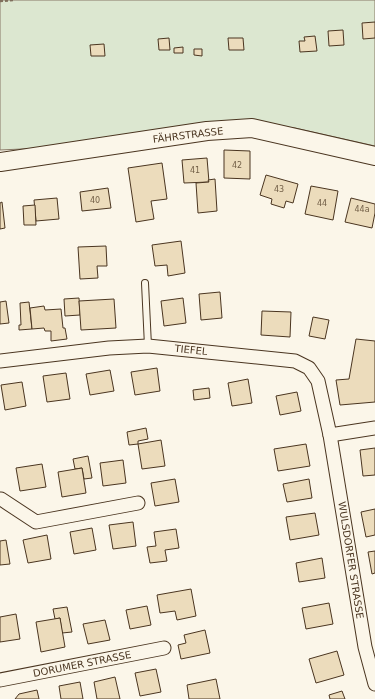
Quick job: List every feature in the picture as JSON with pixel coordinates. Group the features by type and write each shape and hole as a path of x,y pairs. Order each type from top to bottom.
{"street":[{"name":"FÄHRSTRASSE","path":"0,162 207,132 252,128 375,156"},
{"name":"TIEFEL","path":"0,361 109,348 148,346 295,361 309,368 318,381 330,435"},
{"path":"330,435 375,428"},
{"name":"WULSDORFER STRASSE","path":"330,435 365,647 375,684"},
{"path":"0,497 36,522 138,503"},
{"name":"DORUMER STRASSE","path":"0,680 164,648"}],"lane":[{"path":"145,283 148,346"}],"path":[{"path":"0,1 14,0"}],"green space":[{"path":"0,0 375,0 375,146 295,128 235,122 44,148 0,150"}],"building":[{"path":"375,22 375,38 363,39 362,23"},
{"path":"343,30 344,45 329,46 328,31"},
{"path":"315,36 317,51 300,52 299,41 305,41 304,37"},
{"path":"169,38 170,50 159,50 158,39"},
{"path":"228,38 243,38 244,50 229,50"},
{"path":"104,44 105,56 91,56 90,45"},
{"path":"183,47 183,53 174,53 174,48"},
{"path":"194,49 202,49 202,56 194,55"},
{"path":"224,150 250,151 250,179 224,178"},
{"path":"207,158 209,182 184,183 182,160"},
{"path":"162,163 167,199 151,201 154,219 136,222 128,168"},
{"path":"266,175 298,184 293,203 286,201 284,208 271,204 272,199 260,195"},
{"path":"215,179 217,211 198,213 196,183 209,182 208,180"},
{"path":"311,186 338,191 333,220 305,214"},
{"path":"108,188 111,208 82,211 80,192"},
{"path":"57,198 59,219 36,221 34,200"},
{"path":"351,198 375,204 372,228 345,222"},
{"path":"2,202 5,228 0,229 0,203"},
{"path":"35,205 36,225 24,225 23,206"},
{"path":"181,241 185,273 168,276 167,265 155,266 152,245"},
{"path":"106,246 107,266 97,266 98,278 80,279 78,247"},
{"path":"220,292 222,318 201,320 199,294"},
{"path":"79,298 80,315 65,316 64,299"},
{"path":"183,298 186,323 164,326 161,301"},
{"path":"114,299 116,328 81,330 79,301"},
{"path":"6,301 9,323 0,324 0,302"},
{"path":"29,302 32,329 19,330 19,325 21,325 20,303"},
{"path":"44,306 45,310 61,309 63,328 65,328 67,339 51,341 51,331 45,331 44,328 32,329 30,308"},
{"path":"262,311 291,312 290,337 261,335"},
{"path":"313,317 329,320 325,339 309,336"},
{"path":"356,339 375,341 375,402 340,405 336,380 349,379"},
{"path":"157,368 160,391 135,395 131,372"},
{"path":"110,370 114,391 90,395 86,374"},
{"path":"66,373 70,399 47,402 43,376"},
{"path":"248,379 252,403 232,406 228,383"},
{"path":"22,382 26,406 5,410 1,385"},
{"path":"209,388 210,398 194,400 193,390"},
{"path":"297,392 301,411 280,415 276,396"},
{"path":"146,428 148,439 138,441 138,444 129,445 127,432"},
{"path":"161,440 165,466 142,469 138,444"},
{"path":"306,444 310,466 278,471 274,449"},
{"path":"375,448 375,475 363,476 360,450"},
{"path":"88,456 92,478 84,479 82,468 75,469 73,459"},
{"path":"123,460 126,483 103,486 100,463"},
{"path":"42,464 46,487 20,491 16,468"},
{"path":"82,468 86,493 62,497 58,472"},
{"path":"175,479 179,502 155,506 151,483"},
{"path":"309,479 312,498 287,502 283,484"},
{"path":"375,509 375,535 366,537 361,512"},
{"path":"315,513 319,535 290,540 286,517"},
{"path":"133,522 136,546 113,549 109,525"},
{"path":"92,528 96,550 74,554 70,532"},
{"path":"176,529 179,548 165,550 167,561 150,563 147,547 156,546 154,532"},
{"path":"47,535 51,559 28,563 23,540"},
{"path":"6,540 10,564 0,565 0,541"},
{"path":"375,551 375,573 372,574 368,552"},
{"path":"322,558 325,578 299,582 296,563"},
{"path":"191,589 196,616 177,620 175,611 160,613 157,595"},
{"path":"329,603 333,624 306,629 302,608"},
{"path":"147,606 151,625 130,629 126,610"},
{"path":"67,607 72,632 62,633 60,618 55,619 53,609"},
{"path":"16,614 20,639 0,642 0,617"},
{"path":"60,618 65,647 41,652 36,622"},
{"path":"105,620 110,640 88,644 83,624"},
{"path":"205,630 210,653 181,659 178,645 186,643 184,635"},
{"path":"337,651 344,675 316,683 309,659"},
{"path":"156,669 161,692 140,696 135,673"},
{"path":"115,677 120,699 97,699 94,682"},
{"path":"216,679 220,699 189,699 187,685"},
{"path":"80,682 83,699 61,699 59,686"},
{"path":"37,690 39,699 15,699 19,694"},
{"path":"342,691 345,699 330,699 329,695"}]}
